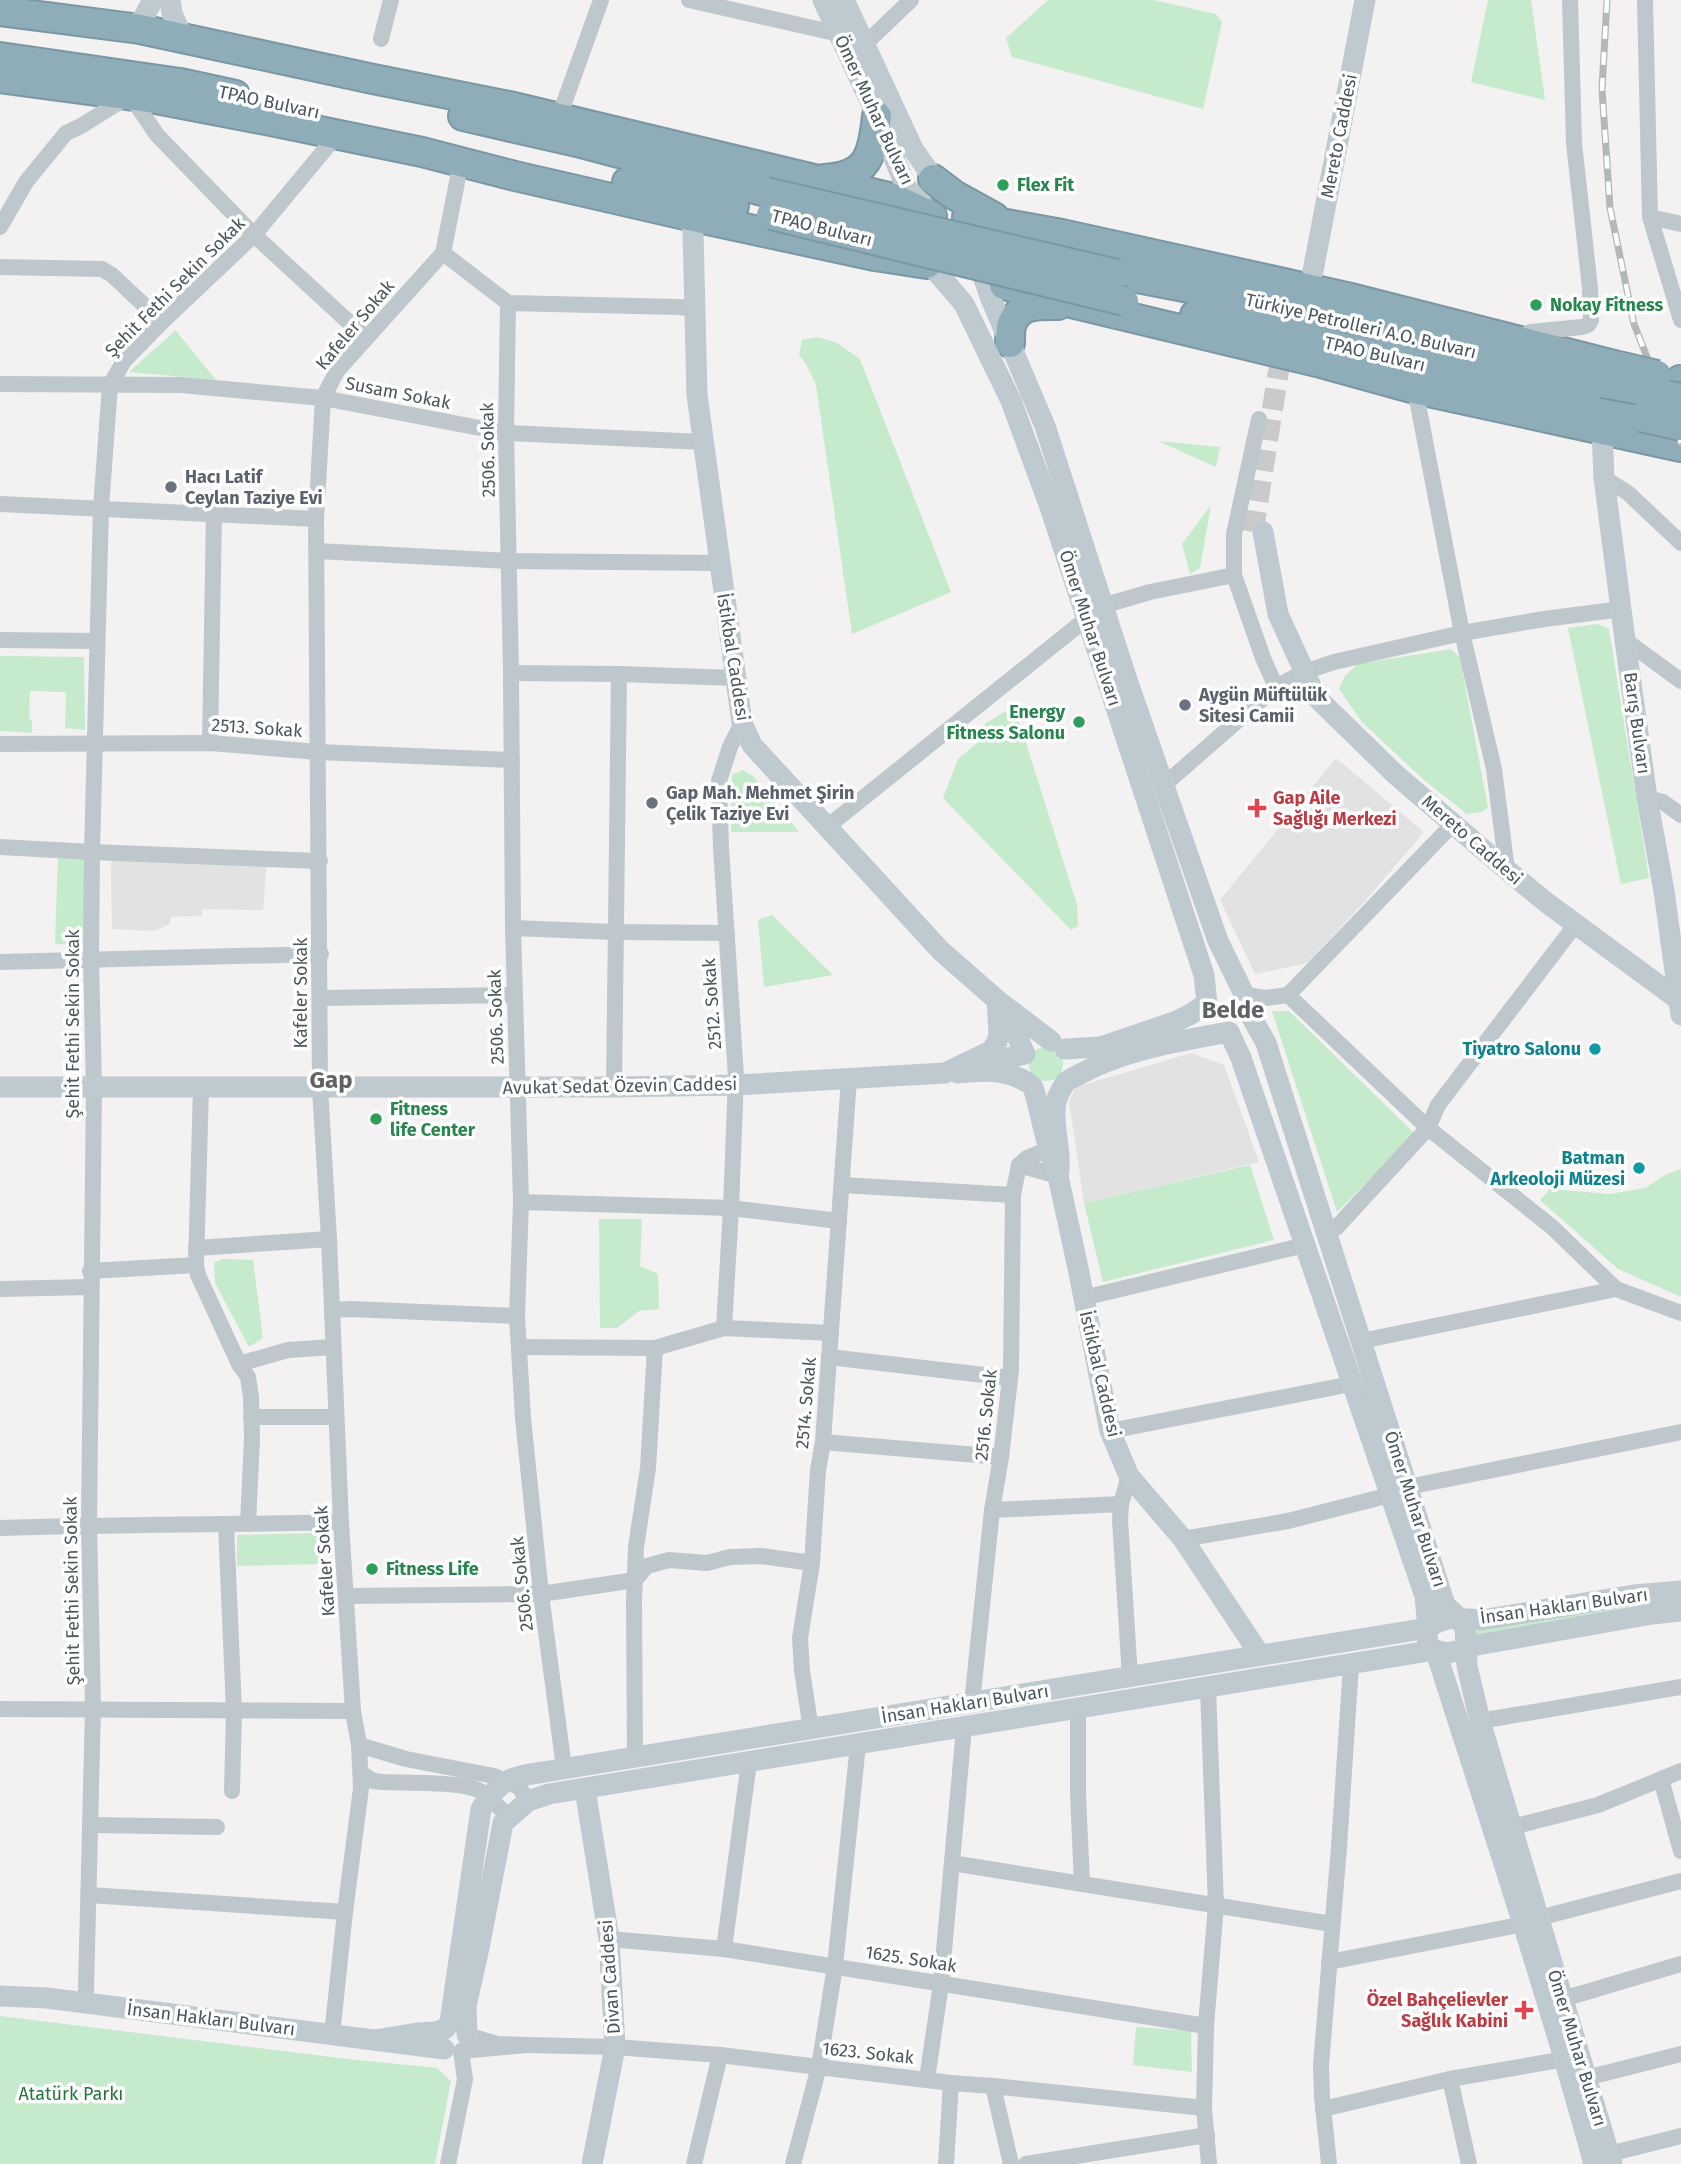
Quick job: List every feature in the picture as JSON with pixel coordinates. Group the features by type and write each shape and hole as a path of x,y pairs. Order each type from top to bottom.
{"highway":[{"path":"0,11 129,28 559,117 893,198 953,216 974,225 979,235 976,267 954,273 931,267 921,256 918,236 922,227 953,216 1006,223 1347,297 1517,340 1681,398"},
{"name":"TPAO Bulvarı","path":"0,29 114,40 286,74 581,143 768,203 1124,302 1247,325 1645,429"},
{"name":"TPAO Bulvarı","path":"0,57 180,83 1117,274"},
{"name":"TPAO Bulvarı","path":"0,78 156,99 337,135 689,216 931,267"},
{"path":"814,179 841,178 858,169 874,143 877,116"},
{"path":"933,179 975,207 1006,223"},
{"name":"TPAO Bulvarı","path":"976,267 1075,304 1321,363 1415,389 1602,429 1645,429"},
{"name":"Türkiye Petrolleri A.O. Bulvarı","path":"1117,274 1607,374 1681,380"},
{"path":"1010,343 1013,321 1025,308 1032,305 1075,304"},
{"path":"1645,429 1681,426"},
{"path":"1645,429 1681,447"}],"main road":[{"path":"129,28 142,19 153,0"},
{"path":"170,0 172,13 183,39"},
{"name":"Ömer Muhar Bulvarı","path":"822,0 877,116 906,187 953,216"},
{"name":"Ömer Muhar Bulvarı","path":"844,0 913,149 953,216"},
{"name":"Mereto Caddesi","path":"1354,0 1308,270 1365,0"},
{"name":"İstikbal Caddesi","path":"689,216 693,231 697,395 742,723 752,745 941,951 997,1000 1058,1045"},
{"name":"Ömer Muhar Bulvarı","path":"931,267 964,304 1011,401 1049,504 1164,785 1218,941 1244,992"},
{"name":"Ömer Muhar Bulvarı","path":"976,267 1045,426 1135,762 1205,975 1207,1003"},
{"name":"Barış Bulvarı","path":"1602,429 1604,478 1625,640 1647,798 1675,939 1680,1007"},
{"path":"1258,532 1259,583 1292,679"},
{"name":"Mereto Caddesi","path":"1292,679 1316,697 1395,774 1507,870 1680,1007"},
{"path":"1030,1084 1047,1091 1054,1090 1094,1066 1135,1053 1242,1028 1251,1016 1251,1001 1244,992 1228,986 1215,991 1207,1003 1177,1021 1101,1047 1036,1044 1025,1054 1022,1068 1030,1084 1058,1176"},
{"path":"997,1000 1025,1054"},
{"path":"945,1073 991,1051 999,1033 997,1000"},
{"path":"1207,1003 1207,1016 1211,1023 1216,1028 1229,1032"},
{"name":"Ömer Muhar Bulvarı","path":"1251,1016 1266,1043 1361,1341 1425,1596 1429,1644 1435,1650 1532,1921 1563,1999 1586,2078 1605,2161"},
{"name":"Ömer Muhar Bulvarı","path":"1229,1032 1241,1058 1351,1384 1446,1605 1465,1628 1467,1666 1480,1721 1512,1827 1565,2059 1605,2161"},
{"path":"1058,1045 1069,1055 1072,1068 1057,1098 1054,1114 1060,1157 1058,1176"},
{"name":"Avukat Sedat Özevin Caddesi","path":"945,1073 1025,1054"},
{"name":"Avukat Sedat Özevin Caddesi","path":"0,1087 614,1087 736,1085 993,1071 1012,1073 1030,1084"},
{"name":"İstikbal Caddesi","path":"1058,1176 1110,1431 1129,1476 1183,1538 1260,1655"},
{"name":"İnsan Hakları Bulvarı","path":"505,1781 564,1768 1428,1628 1441,1619 1458,1617 1480,1620 1634,1595 1681,1591"},
{"name":"İnsan Hakları Bulvarı","path":"509,1816 528,1801 549,1794 1435,1650 1457,1652 1466,1647 1681,1611"},
{"path":"454,2041 452,2015 481,1809 505,1781"},
{"name":"Divan Caddesi","path":"585,1789 610,1939 615,2047 592,2164"},
{"path":"454,2041 466,2006 503,1823 509,1816"},
{"path":"0,1985 47,1998"},
{"path":"0,1996 47,1998"},
{"name":"İnsan Hakları Bulvarı","path":"47,1998 375,2040 435,2032 454,2041"}],"street":[{"path":"381,39 391,0"},
{"path":"559,117 601,0"},
{"path":"689,0 839,34"},
{"path":"865,44 911,0"},
{"path":"1517,340 1530,332 1582,327 1588,325 1591,320 1574,143 1570,0"},
{"path":"1646,0 1650,217 1681,320"},
{"path":"0,227 26,182 66,133 128,96 157,135 254,235 365,337"},
{"name":"Şehit Fethi Sekin Sokak","path":"85,2003 93,1708 89,1525 94,1087 92,852 101,508 110,385 124,361 254,235 337,135"},
{"path":"461,162 443,253 508,303 696,309"},
{"path":"1650,217 1681,224"},
{"name":"Kafeler Sokak","path":"332,2035 361,1773 353,1711 341,1522 320,1088 317,519 323,398 337,371 365,337 443,253"},
{"path":"0,267 102,269 112,275 162,322"},
{"name":"2506. Sokak","path":"508,303 506,433 520,1202 517,1316 523,1418 541,1594 564,1768"},
{"name":"Susam Sokak","path":"0,384 181,385 323,398 506,433 704,442"},
{"path":"1415,389 1462,634 1494,769 1507,870"},
{"path":"1259,419 1234,534 1234,575 1263,659 1292,679"},
{"path":"1604,478 1628,493 1681,542"},
{"path":"0,504 317,519"},
{"path":"210,743 214,513"},
{"path":"317,551 509,561 719,563"},
{"path":"827,827 1094,613 1150,592 1234,575"},
{"path":"1164,785 1292,679 1334,662 1544,618 1622,609"},
{"path":"0,640 97,641"},
{"path":"1625,640 1681,681"},
{"path":"511,673 735,678"},
{"path":"614,1087 619,674"},
{"name":"2512. Sokak","path":"724,1328 736,1085 719,781 730,747 742,723"},
{"name":"2513. Sokak","path":"0,744 210,743 318,752 512,760"},
{"path":"1647,798 1663,802 1681,816"},
{"path":"1244,992 1265,998 1288,995 1454,823"},
{"path":"0,847 320,860"},
{"path":"1327,1233 1336,1228 1428,1128 1438,1105 1576,924"},
{"path":"513,928 727,933"},
{"path":"0,962 321,954"},
{"path":"321,998 515,995"},
{"path":"1288,995 1428,1128 1552,1227 1616,1289 1681,1313"},
{"name":"2514. Sokak","path":"811,1729 800,1638 812,1563 818,1470 823,1442 849,1079"},
{"path":"201,1088 196,1265 198,1275 239,1364 248,1377 252,1439 248,1524"},
{"path":"1018,1165 1049,1149"},
{"path":"1018,1165 1058,1176"},
{"name":"2516. Sokak","path":"972,1703 992,1510 1010,1378 1013,1195 1018,1165"},
{"path":"842,1185 1013,1195"},
{"path":"520,1202 732,1208 839,1221"},
{"path":"197,1248 329,1239"},
{"path":"1083,1298 1305,1245"},
{"path":"0,1289 196,1265"},
{"path":"1361,1341 1616,1289"},
{"path":"332,1310 517,1316"},
{"path":"519,1347 655,1348 724,1328 831,1333"},
{"path":"239,1364 288,1350 333,1347"},
{"path":"635,1757 636,1547 648,1468 655,1348"},
{"path":"829,1357 1010,1378"},
{"path":"1110,1431 1351,1384"},
{"path":"251,1417 336,1417"},
{"path":"1183,1538 1288,1521 1399,1491 1681,1432"},
{"path":"823,1442 1001,1457"},
{"path":"1129,1476 1121,1504 1120,1520 1130,1677"},
{"path":"992,1510 1121,1504"},
{"path":"0,1528 341,1522"},
{"path":"226,1525 233,1711 232,1791"},
{"path":"346,1596 541,1594 635,1580 647,1566 669,1560 707,1563 730,1557 761,1556 812,1563"},
{"path":"1329,2164 1321,2065 1351,1665"},
{"path":"1480,1721 1681,1687"},
{"path":"1208,1688 1216,1905 1206,2026 1204,2108 1209,2164"},
{"path":"0,1709 353,1711"},
{"path":"1077,1709 1082,1884"},
{"path":"927,2079 941,1984 964,1728"},
{"path":"359,1745 407,1759 478,1772 519,1787 528,1801"},
{"path":"793,2164 819,2067 835,1966 858,1745"},
{"path":"724,1949 749,1762"},
{"path":"1512,1827 1598,1805 1681,1771"},
{"path":"361,1773 373,1781 477,1789 509,1816"},
{"path":"1661,1779 1681,1851"},
{"path":"90,1825 217,1827"},
{"path":"952,1863 1332,1924"},
{"path":"1329,1962 1532,1921 1681,1881"},
{"path":"89,1895 345,1912"},
{"name":"1625. Sokak","path":"610,1939 724,1949 1206,2026"},
{"path":"1563,1999 1681,1964"},
{"path":"448,2164 465,2078 454,2041"},
{"name":"1623. Sokak","path":"454,2041 615,2047 720,2055 951,2083 1204,2108"},
{"path":"1586,2078 1681,2054"},
{"path":"694,2164 720,2055"},
{"path":"1323,2109 1450,2079 1565,2059"},
{"path":"1450,2079 1469,2164"},
{"path":"946,2164 951,2083"},
{"path":"993,2086 1011,2164"},
{"path":"1026,2164 1207,2135"},
{"path":"1605,2161 1681,2136"}],"shaded area":[{"path":"1336,758 1424,832 1308,963 1255,974 1220,900"},
{"path":"267,859 263,910 202,909 202,916 171,917 170,924 154,931 112,929 111,862"},
{"path":"1191,1053 1224,1065 1259,1162 1084,1203 1069,1101 1076,1087"}],"green space":[{"path":"1048,0 1153,0 1216,14 1222,22 1203,109 1012,57 1006,38"},
{"path":"1488,0 1531,0 1545,100 1471,82"},
{"path":"176,331 216,380 129,372"},
{"path":"818,337 837,343 860,359 951,592 852,634 816,385 799,355 802,340"},
{"path":"1158,441 1220,447 1216,467"},
{"path":"1211,505 1200,568 1190,574 1182,544"},
{"path":"1598,624 1609,629 1649,878 1621,884 1568,628"},
{"path":"1451,649 1460,658 1488,808 1467,814 1424,780 1362,722 1339,689 1345,676 1358,664"},
{"path":"0,656 84,657 85,730 65,728 66,692 30,691 29,718 32,721 32,733 0,731"},
{"path":"1015,708 1077,905 1078,926 1071,930 943,798 958,759 983,738 985,724"},
{"path":"743,770 753,776 799,832 731,832 732,775"},
{"path":"58,854 87,856 84,945 55,944"},
{"path":"772,915 833,975 764,987 758,920"},
{"path":"1272,1011 1289,1011 1415,1134 1337,1212"},
{"path":"1046,1047 1058,1052 1063,1064 1058,1076 1046,1081 1034,1076 1029,1064 1034,1052"},
{"path":"1250,1165 1274,1240 1103,1282 1084,1203"},
{"path":"1681,1169 1681,1297 1618,1269 1540,1200 1550,1189 1610,1194 1645,1188 1665,1175"},
{"path":"599,1219 642,1219 640,1266 658,1274 659,1309 639,1311 617,1328 600,1328"},
{"path":"222,1259 253,1260 263,1338 249,1347 215,1283 214,1263"},
{"path":"321,1533 322,1564 237,1566 237,1535"},
{"path":"1624,1604 1681,1604 1475,1636 1473,1629"},
{"name":"Atatürk Parkı","path":"0,2016 437,2068 451,2081 435,2164 0,2164"},
{"path":"1136,2027 1191,2031 1192,2072 1133,2065"}],"tunnel":[{"path":"1253,532 1286,339"}],"railway":[{"path":"1607,0 1602,89 1610,208 1634,324 1681,443"}],"place":[{"name":"Flex Fit","path":"1003,185"},
{"name":"Nokay Fitness","path":"1536,305"},
{"name":"Hacı Latif Ceylan Taziye Evi","path":"171,487"},
{"name":"Aygün Müftülük Sitesi Camii","path":"1185,705"},
{"name":"Energy Fitness Salonu","path":"1079,722"},
{"name":"Gap Mah. Mehmet Şirin Çelik Taziye Evi","path":"652,803"},
{"name":"Gap Aile Sağlığı Merkezi","path":"1257,808"},
{"name":"Tiyatro Salonu","path":"1595,1049"},
{"name":"Fitness life Center","path":"376,1119"},
{"name":"Batman Arkeoloji Müzesi","path":"1639,1168"},
{"name":"Fitness Life","path":"372,1569"},
{"name":"Özel Bahçelievler Sağlık Kabini","path":"1524,2010"}],"district":[{"name":"Belde","path":"1233,1010"},
{"name":"Gap","path":"331,1080"}]}
